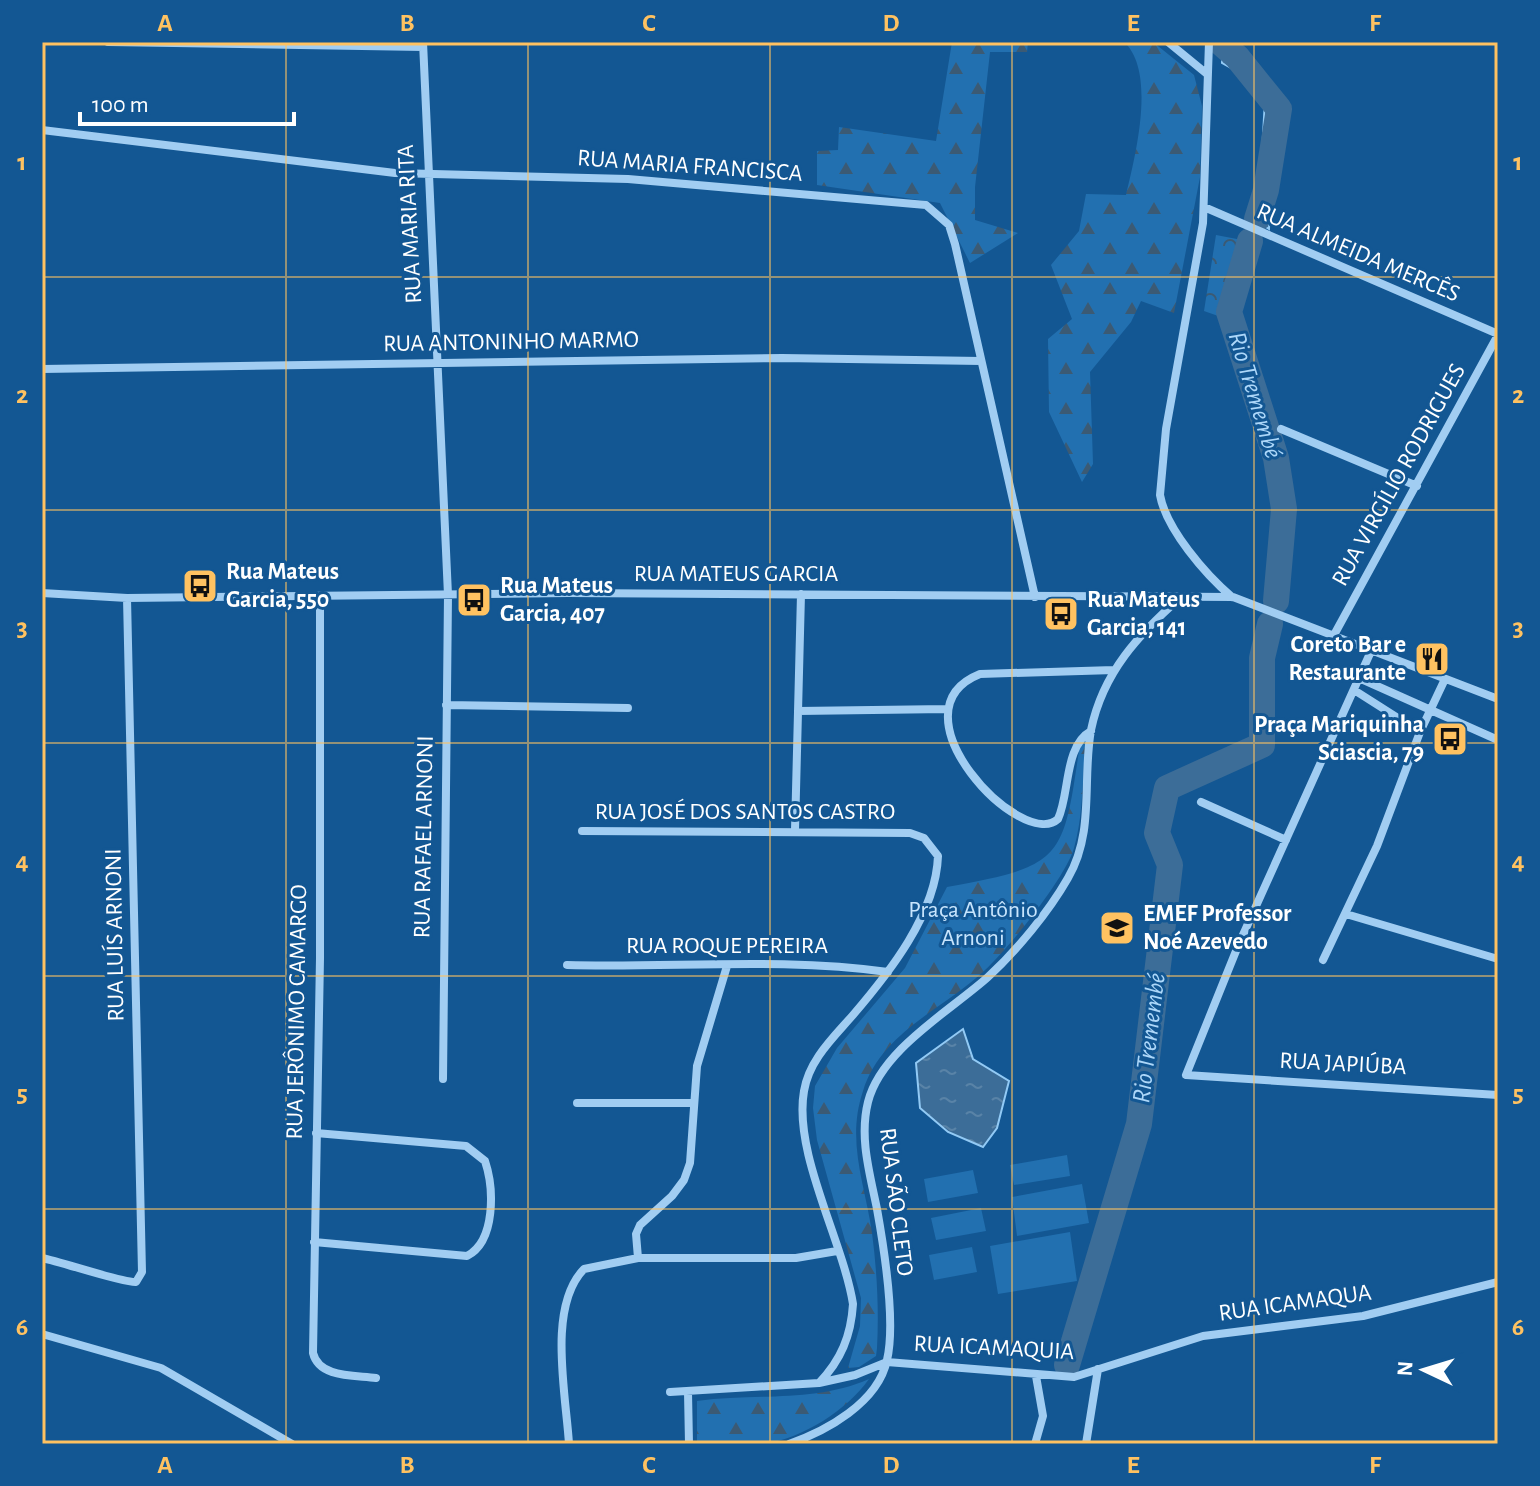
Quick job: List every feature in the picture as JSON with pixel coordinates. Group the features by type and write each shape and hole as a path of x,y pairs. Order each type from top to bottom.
{"street":[{"path":"108,42 423,45"},
{"path":"1168,42 1207,74"},
{"path":"1209,42 1204,207 1166,429 1160,495 1162,506 1188,548 1213,581 1233,597"},
{"name":"RUA MARIA RITA","path":"423,45 448,595"},
{"name":"RUA MARIA FRANCISCA","path":"42,130 427,175 642,180 926,205 949,225 955,244 1035,597"},
{"name":"RUA ALMEIDA MERCÊS","path":"1204,207 1498,334"},
{"name":"RUA VIRGÍLIO RODRIGUES","path":"1334,635 1498,334"},
{"name":"RUA ANTONINHO MARMO","path":"42,369 782,358 981,361"},
{"path":"1281,429 1417,486"},
{"name":"RUA MATEUS GARCIA","path":"42,593 127,598 801,594 1233,597 1498,699"},
{"path":"795,830 801,594"},
{"name":"RUA RAFAEL ARNONI","path":"443,1079 448,595"},
{"name":"RUA JERÔNIMO CAMARGO","path":"320,597 315,1362 327,1371 376,1378"},
{"name":"RUA SÃO CLETO","path":"887,1362 888,1301 882,1242 865,1146 864,1123 870,1093 883,1069 900,1051 1005,958 1068,879 1079,854 1086,816 1091,731 1114,670 1130,646 1181,597"},
{"name":"RUA LUÍS ARNONI","path":"42,1258 108,1274 125,1283 136,1282 142,1272 127,598"},
{"path":"1201,802 1286,840 1372,649"},
{"path":"1091,731 1079,740 1075,749 1058,819 1053,824 1029,824 997,801 961,760 949,734 947,709 961,685 980,674 1114,670"},
{"path":"1359,678 1498,740"},
{"path":"1323,960 1377,846 1420,732 1445,679"},
{"path":"1354,690 1420,732"},
{"path":"446,705 628,708"},
{"path":"798,711 947,709"},
{"name":"RUA JOSÉ DOS SANTOS CASTRO","path":"582,831 910,833 924,838 938,856 928,898 888,972 821,1052 804,1089 804,1134 849,1284 852,1321 837,1364 819,1383"},
{"name":"RUA JAPIÚBA","path":"1286,840 1238,946 1186,1075 1498,1095"},
{"path":"1346,914 1498,959"},
{"name":"RUA ROQUE PEREIRA","path":"567,965 833,966 888,972"},
{"path":"638,1258 636,1234 640,1225 684,1180 694,1142 694,1103 700,1049 727,966"},
{"path":"577,1103 694,1103"},
{"path":"314,1242 467,1256 483,1241 490,1199 485,1161 466,1146 316,1133"},
{"path":"569,1444 562,1344 567,1294 584,1269 638,1258 796,1258 837,1251"},
{"name":"RUA ICAMAQUA","path":"1098,1369 1203,1336 1363,1316 1498,1282"},
{"path":"42,1334 161,1368 292,1444"},
{"path":"670,1392 819,1383 855,1375 887,1362"},
{"path":"789,1444 844,1417 873,1388 887,1362"},
{"name":"RUA ICAMAQUIA","path":"887,1362 1036,1376 1074,1377 1098,1369"},
{"path":"1086,1444 1098,1369"},
{"path":"1035,1444 1043,1416 1036,1376"},
{"path":"688,1392 689,1444"}],"green space":[{"path":"952,42 1028,42 1027,52 990,52 975,187 975,220 1018,233 970,263 940,203 817,185 817,151 838,150 839,127 936,141"},
{"path":"1124,42 1153,42 1194,75 1202,106 1200,177 1174,313 1141,301 1131,322 1090,372 1093,464 1082,482 1049,412 1048,339 1072,319 1051,265 1079,231 1086,194 1126,195 1138,138 1142,94 1140,73 1134,56"},
{"path":"1216,235 1242,240 1224,318 1204,311"},
{"name":"Praça Antônio Arnoni","path":"1086,739 1077,835 1069,861 1060,876 1036,912 995,960 969,984 915,1023 884,1053 863,1091 856,1127 858,1162 874,1247 877,1348 876,1356 859,1367 848,1368 860,1326 861,1298 817,1140 813,1108 815,1086 837,1048 905,968 947,887 1015,872 1036,863 1051,851 1062,834 1069,812 1080,744"},
{"path":"1067,1155 1070,1176 1014,1185 1010,1165"},
{"path":"973,1170 978,1193 928,1202 924,1179"},
{"path":"1082,1184 1089,1223 1017,1236 1012,1197"},
{"path":"981,1208 986,1231 936,1240 931,1218"},
{"path":"1070,1232 1077,1281 998,1294 990,1246"},
{"path":"972,1247 977,1272 934,1280 929,1255"},
{"path":"869,1379 836,1412 809,1429 780,1441 740,1446 697,1444 697,1401 806,1394 848,1387"}],"water":[{"path":"1223,42 1237,52 1273,99 1269,229 1258,222 1265,100 1242,74 1222,63"},
{"path":"963,1029 973,1059 1009,1081 997,1128 983,1147 948,1132 920,1108 916,1063"}],"waterway":[{"name":"Rio Tremembé","path":"1221,43 1237,57 1279,109 1266,190 1257,219"},
{"name":"Rio Tremembé","path":"1250,241 1229,312 1276,458 1284,509 1276,601"},
{"name":"Rio Tremembé","path":"1067,1365 1139,1124 1170,865 1157,833 1167,788 1262,745 1262,658 1270,624"}],"place":[{"name":"Rua Mateus Garcia, 550","path":"200,586"},
{"name":"Rua Mateus Garcia, 407","path":"474,600"},
{"name":"Rua Mateus Garcia, 141","path":"1061,614"},
{"name":"Coreto Bar e Restaurante","path":"1432,659"},
{"name":"Praça Mariquinha Sciascia, 79","path":"1450,739"},
{"name":"EMEF Professor Noé Azevedo","path":"1117,928"}]}
